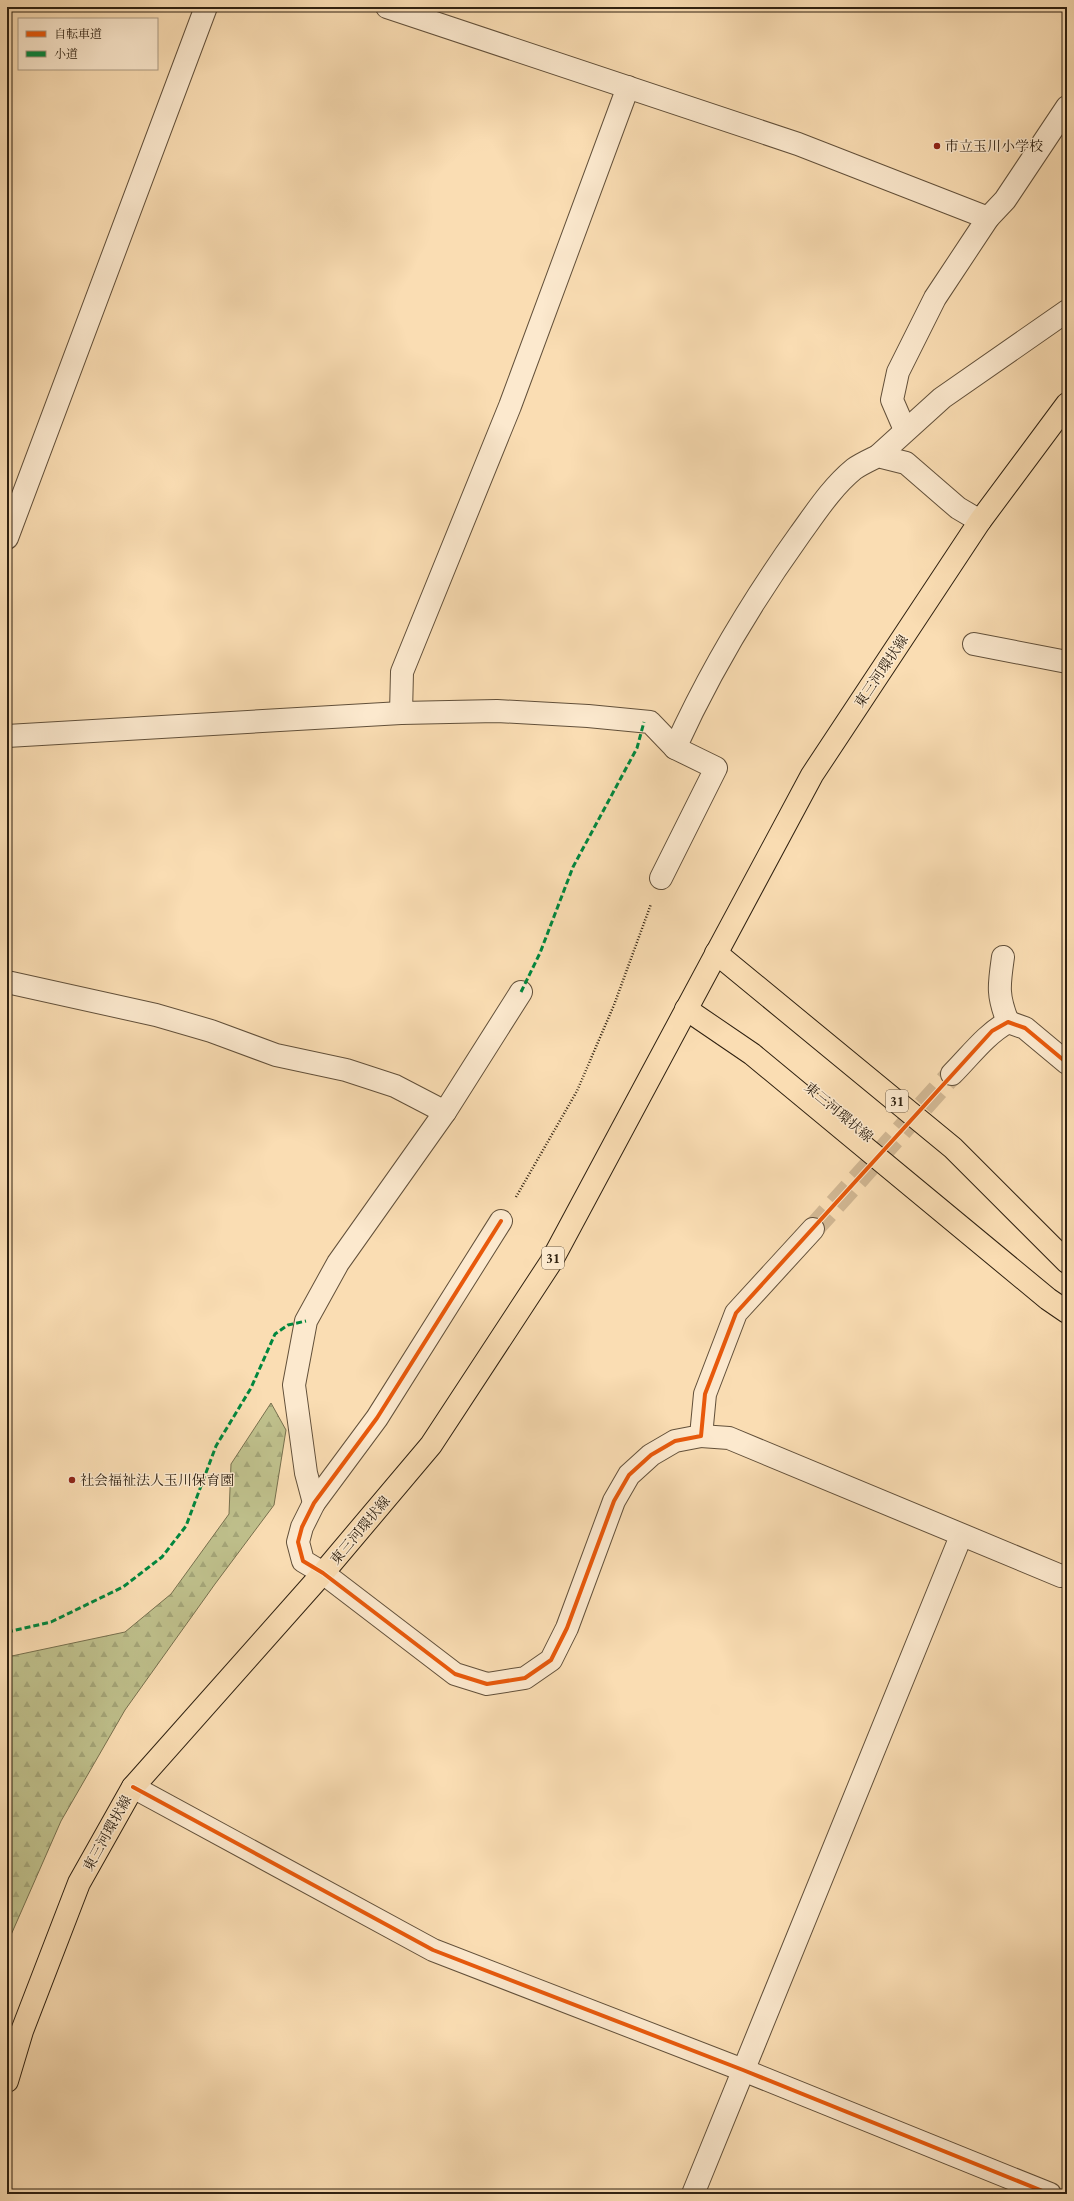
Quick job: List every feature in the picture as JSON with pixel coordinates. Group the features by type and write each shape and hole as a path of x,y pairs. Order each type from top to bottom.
{"main road":[{"name":"東三河環状線","path":"7,2081 22,2031 79,1884 132,1788 323,1573 431,1445 551,1262 812,775 980,521 1067,404"},
{"name":"31","path":"716,952 953,1148 1067,1262"},
{"name":"東三河環状線","path":"686,1009 752,1054 1048,1299 1067,1312"}],"street":[{"path":"7,538 206,7"},
{"path":"387,7 798,144 988,218"},
{"path":"401,712 402,672 510,406 628,87"},
{"path":"905,430 892,400 898,372 935,298 988,218 1005,200 1067,107"},
{"path":"675,748 710,679 774,570 824,500 854,469 878,456 942,398 1067,311"},
{"path":"878,456 906,463 958,508 980,521"},
{"path":"974,644 1067,662"},
{"path":"7,736 401,712 497,711 650,722 675,748 716,768 661,878"},
{"path":"1003,957 998,989 1001,1005 1008,1022 1025,1028 1066,1062"},
{"path":"7,982 156,1015 211,1031 276,1055 346,1070 395,1086 445,1112"},
{"path":"314,1503 306,1473 294,1385 306,1321 338,1262 445,1112 521,992"},
{"path":"952,1074 977,1049 992,1031 1008,1022"},
{"path":"501,1221 377,1418 314,1503 302,1527 298,1542 303,1561 323,1573 455,1674 487,1684 525,1678 551,1660 567,1628 614,1501 629,1475 651,1455 676,1441 701,1436 729,1438 961,1536 1060,1576 1067,1575"},
{"path":"701,1436 705,1394 736,1313 813,1228"},
{"path":"693,2194 742,2070 961,1536"},
{"path":"132,1788 433,1950 742,2070 1050,2194"}],"path":[{"path":"501,1221 577,1090 614,1005 661,878"}],"green space":[{"path":"271,1403 286,1430 274,1505 215,1584 125,1710 61,1821 7,1944 7,1657 125,1632 171,1594 229,1514 231,1464"}],"tunnel":[{"path":"813,1229 952,1074"}],"marked path":[{"path":"521,992 540,953 573,867 637,748 644,722"},
{"path":"7,1632 51,1622 123,1587 162,1557 186,1526 216,1446 251,1388 275,1334 288,1325 306,1321"}],"cycle path":[{"path":"501,1221 377,1418 314,1503 302,1527 298,1542 303,1561 323,1573 455,1674 487,1684 525,1678 551,1660 567,1628 614,1501 629,1475 651,1455 675,1441 701,1436 705,1394 736,1313 992,1031 1008,1022 1025,1028 1067,1063"},
{"path":"133,1787 433,1950 743,2070 1050,2194"}],"place":[{"name":"市立玉川小学校","path":"937,146"},
{"name":"社会福祉法人玉川保育園","path":"72,1480"}]}
